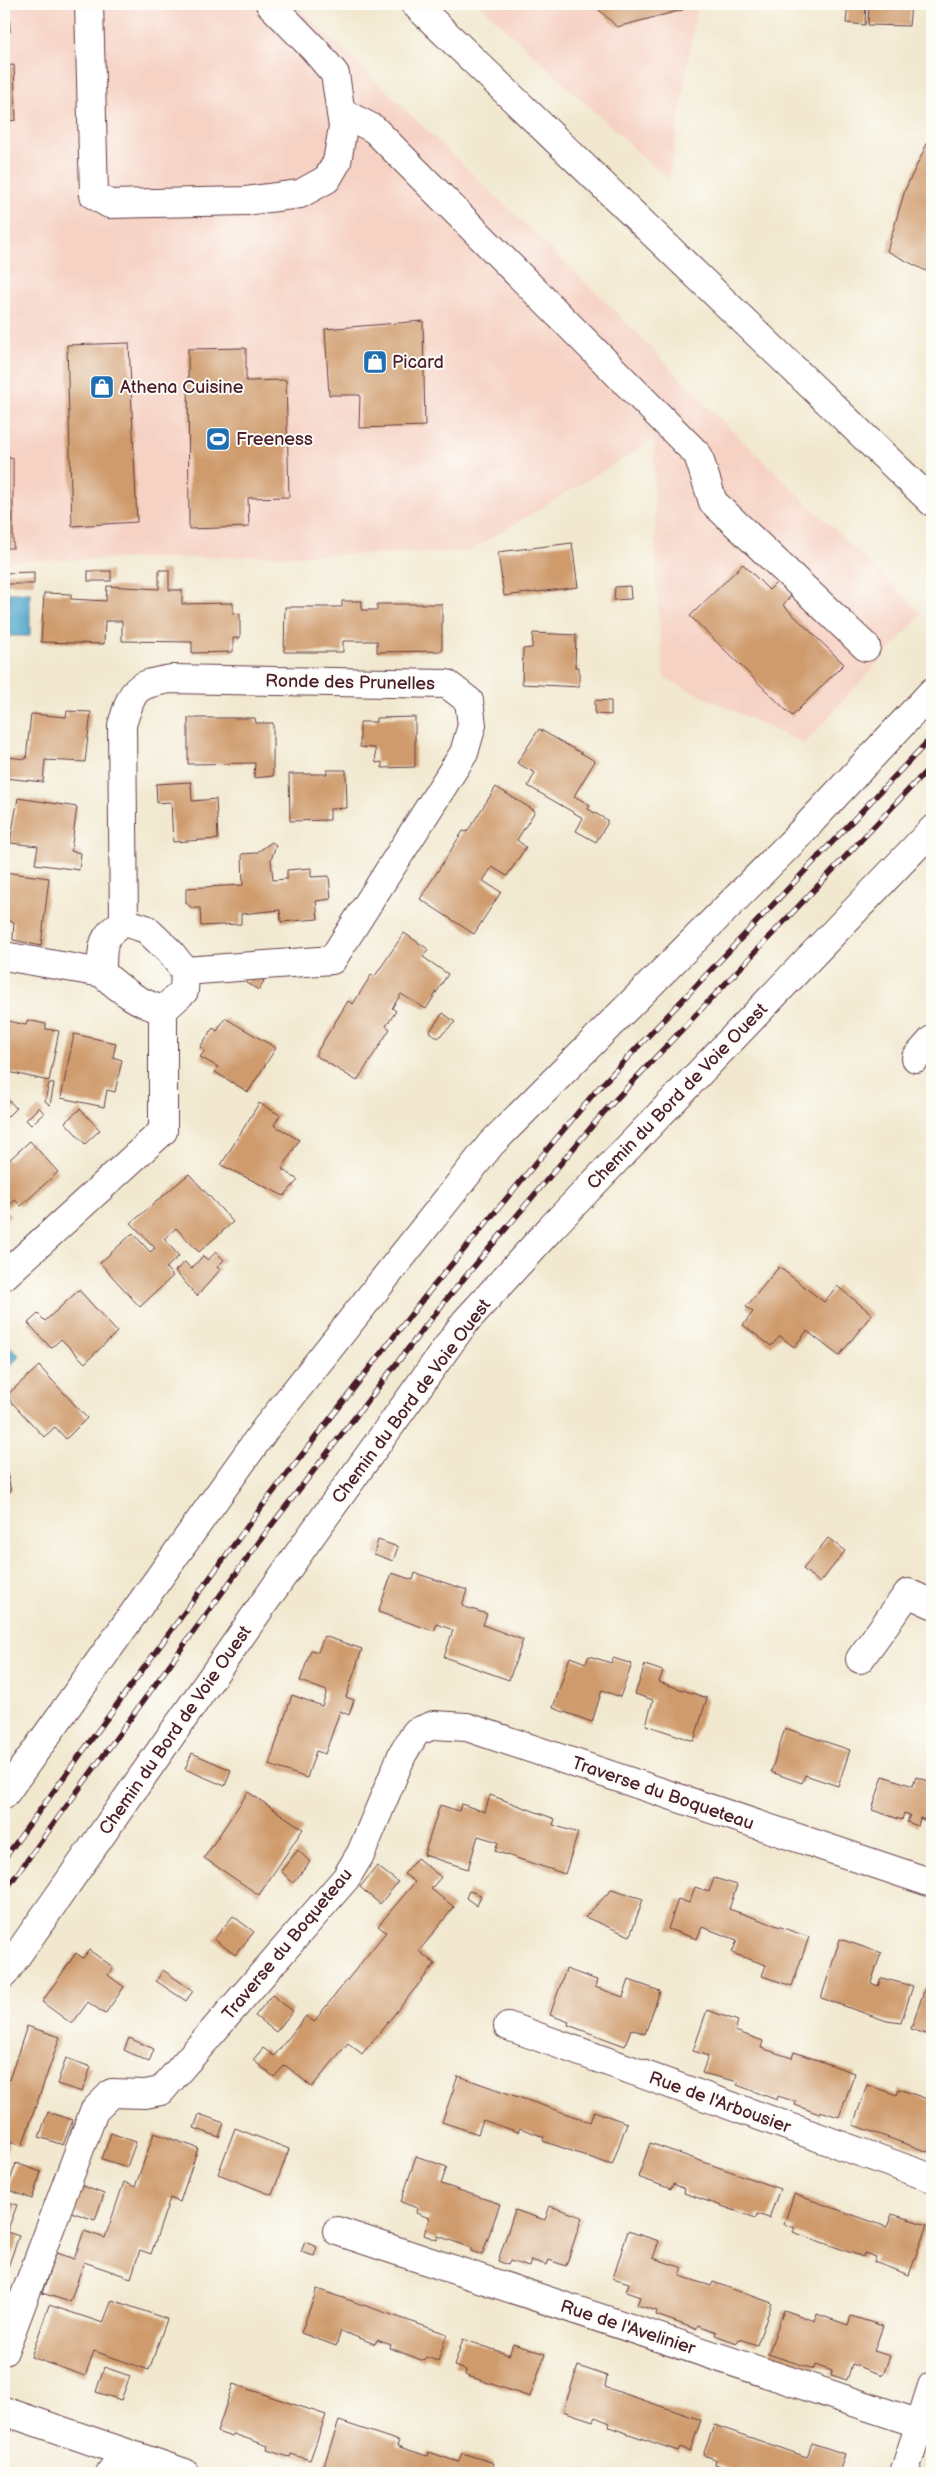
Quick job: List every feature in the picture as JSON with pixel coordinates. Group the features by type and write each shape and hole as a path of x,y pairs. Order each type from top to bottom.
{"street":[{"path":"89,4 94,194 109,204 246,201 300,194 328,178 337,162 343,127 335,74 314,49 270,4"},
{"path":"415,4 932,502"},
{"path":"341,112 374,129 698,455 713,502 866,647"},
{"name":"Ronde des Prunelles","path":"124,922 122,725 131,696 145,683 171,679 447,684 469,701 472,725 464,753 332,960 185,970"},
{"path":"4,1796 266,1428 491,1144 790,844 932,692"},
{"name":"Chemin du Bord de Voie Ouest","path":"4,1974 308,1540 465,1322 550,1228 930,837"},
{"path":"4,1276 163,1132 163,1010 184,991 185,970 170,952 146,929 124,922 110,931 102,946 102,972"},
{"path":"4,956 102,972 123,992 144,1004 163,1010"},
{"path":"860,1659 908,1593 932,1604"},
{"name":"Traverse du Boqueteau","path":"4,2351 94,2111 112,2093 145,2094 161,2091 346,1878 361,1853 402,1756 416,1732 434,1724 466,1727 932,1883"},
{"name":"Rue de l'Arbousier","path":"508,2026 932,2178"},
{"name":"Rue de l'Avelinier","path":"337,2231 920,2424"},
{"path":"904,2473 932,2386"},
{"path":"4,2411 117,2463 184,2473"}],"shaded area":[{"path":"4,4 295,4 610,306 719,418 922,614 804,744 664,678 656,586 654,440 468,552 4,561"},
{"path":"479,4 697,4 669,181"}],"water":[{"path":"8,593 30,593 30,636 9,636"},
{"path":"7,1343 20,1356 4,1372 4,1346"}],"building":[{"path":"4,4 9,4 10,32 4,32"},
{"path":"593,4 683,4 682,10 617,27"},
{"path":"798,4 825,4 825,8"},
{"path":"848,4 866,4 865,25 846,23"},
{"path":"869,4 911,4 909,26 868,25"},
{"path":"14,65 16,120 4,122 4,66"},
{"path":"932,133 932,213 929,222 932,224 932,274 887,251 905,190"},
{"path":"5,137 8,171 4,171"},
{"name":"Picard","path":"423,321 425,426 359,428 360,395 329,395 325,329"},
{"path":"129,343 137,522 72,526 67,345"},
{"name":"Freeness","path":"246,348 246,381 286,380 289,497 248,498 249,527 189,529 188,349"},
{"path":"4,458 13,458 13,548 4,548"},
{"path":"572,543 578,587 504,596 498,552"},
{"path":"743,564 769,590 777,582 791,596 783,605 844,664 792,716 690,616"},
{"path":"159,570 169,570 169,590 182,590 182,604 233,603 233,613 240,614 240,638 233,638 233,652 192,653 192,642 122,641 122,621 105,621 104,644 41,642 44,593 71,594 71,599 106,601 107,586 159,589"},
{"path":"88,571 111,571 111,581 88,581"},
{"path":"34,572 34,584 4,584 4,573"},
{"path":"630,586 631,599 614,600 615,587"},
{"path":"342,601 362,601 362,610 377,610 377,604 442,604 442,651 377,652 377,641 343,641 343,652 284,652 285,607 342,607"},
{"path":"533,633 576,635 575,667 579,667 579,687 522,684 523,649 532,648"},
{"path":"595,700 611,701 611,715 595,714"},
{"path":"67,711 91,712 85,762 45,760 43,782 4,778 6,757 26,759 31,714 66,717"},
{"path":"415,717 415,767 382,768 382,762 376,763 375,748 360,747 360,722 376,722 376,718"},
{"path":"188,718 255,718 256,723 273,723 273,776 254,778 255,763 188,764"},
{"path":"539,729 595,761 574,796 590,805 588,809 607,820 607,824 596,842 576,831 583,818 528,786 535,773 517,763"},
{"path":"327,770 346,770 347,808 330,809 330,820 290,821 289,774 327,774"},
{"path":"191,782 192,801 216,799 218,839 173,842 171,802 157,803 156,784"},
{"path":"496,787 535,811 517,840 526,847 507,876 492,867 483,881 501,892 474,934 420,899 463,831 467,832"},
{"path":"18,798 77,807 71,851 81,853 79,870 35,864 38,846 10,843"},
{"path":"272,842 276,845 271,860 273,880 287,879 287,870 311,868 311,877 329,876 331,899 316,901 318,919 281,922 280,910 241,914 241,924 201,926 200,908 192,908 186,903 186,888 243,885 242,854 256,853"},
{"path":"4,872 49,878 41,946 13,940 14,922 4,920"},
{"path":"404,933 428,949 423,957 448,974 426,1009 401,994 392,1008 396,1011 386,1026 390,1029 357,1081 315,1055 348,1001 353,1004 371,975 375,976"},
{"path":"252,974 264,981 259,990 246,983"},
{"path":"443,1013 455,1022 438,1038 429,1032"},
{"path":"225,1018 276,1048 248,1092 215,1072 218,1067 200,1057 205,1050 200,1047 213,1028 217,1031"},
{"path":"4,1020 26,1025 27,1020 46,1024 46,1029 59,1031 49,1081 4,1071"},
{"path":"74,1034 116,1043 113,1057 122,1060 115,1092 107,1090 104,1107 61,1098"},
{"path":"49,1083 54,1084 50,1105 45,1101"},
{"path":"4,1095 16,1108 4,1120"},
{"path":"259,1103 280,1115 274,1125 299,1140 282,1169 298,1180 284,1196 221,1165"},
{"path":"39,1107 44,1113 31,1125 26,1120"},
{"path":"80,1109 100,1130 85,1144 65,1122"},
{"path":"30,1141 58,1172 21,1206 15,1200 5,1210 11,1215 4,1221 4,1156 8,1161"},
{"path":"189,1174 233,1222 199,1252 176,1228 164,1239 179,1256 166,1268 173,1276 140,1307 100,1263 133,1233 150,1252 155,1248 131,1223"},
{"path":"216,1252 224,1260 217,1267 220,1270 197,1296 175,1271 185,1262 191,1269 203,1256 208,1260"},
{"path":"779,1267 824,1302 837,1286 872,1314 839,1356 807,1331 794,1347 780,1336 771,1346 743,1325 753,1312 746,1307"},
{"path":"79,1290 117,1332 85,1363 61,1339 51,1348 28,1323 38,1314 45,1321"},
{"path":"39,1366 87,1418 66,1439 55,1427 44,1437 6,1396"},
{"path":"4,1457 11,1491 4,1492"},
{"path":"828,1538 845,1551 820,1583 803,1569"},
{"path":"378,1540 398,1547 393,1561 374,1554"},
{"path":"392,1573 413,1580 415,1573 467,1590 462,1606 487,1614 483,1625 523,1640 509,1680 444,1657 453,1630 437,1624 434,1631 378,1612"},
{"path":"324,1636 362,1649 346,1697 354,1700 349,1715 340,1711 325,1754 316,1751 307,1778 269,1765 292,1695 322,1706 327,1691 300,1681 311,1650 318,1652"},
{"path":"589,1656 611,1663 613,1658 632,1664 620,1697 602,1690 592,1722 553,1708 570,1657 586,1663"},
{"path":"645,1665 663,1671 659,1682 707,1698 694,1741 646,1725 653,1700 635,1694"},
{"path":"785,1728 850,1750 838,1786 805,1775 802,1783 771,1772"},
{"path":"192,1753 231,1770 225,1786 185,1769"},
{"path":"883,1776 913,1786 916,1777 932,1782 932,1823 920,1818 918,1826 907,1822 910,1815 904,1813 902,1820 872,1810"},
{"path":"248,1792 303,1829 259,1895 204,1858"},
{"path":"490,1795 555,1819 553,1825 578,1833 565,1874 495,1851 498,1842 478,1836 468,1869 424,1855 440,1805 459,1811 461,1804 485,1812"},
{"path":"298,1850 310,1862 293,1883 281,1871"},
{"path":"417,1858 441,1877 431,1889 454,1907 419,1951 435,1964 362,2054 348,2043 312,2087 285,2065 274,2077 253,2060 263,2048 274,2056 306,2016 314,2022 386,1932 378,1926 415,1882 404,1874"},
{"path":"377,1866 398,1882 380,1904 360,1887"},
{"path":"714,1878 737,1885 729,1909 809,1937 792,1986 762,1976 766,1965 732,1953 737,1940 702,1927 697,1939 668,1929 678,1899 689,1903 695,1887 709,1892"},
{"path":"612,1889 643,1899 630,1936 585,1917"},
{"path":"469,1891 481,1895 477,1906 466,1898"},
{"path":"233,1916 254,1932 235,1955 214,1939"},
{"path":"840,1939 881,1953 871,1983 878,1986 881,1978 913,1986 901,2023 887,2021 821,1998"},
{"path":"89,1950 113,1967 108,1975 124,1987 105,2014 88,2002 72,2024 42,2002 76,1953 83,1958"},
{"path":"566,1969 597,1980 595,1987 623,1997 629,1980 660,1991 645,2034 631,2029 625,2046 568,2025 569,2022 550,2015"},
{"path":"163,1970 193,1991 186,2001 156,1981"},
{"path":"925,1988 932,1991 932,2036 911,2029"},
{"path":"272,1995 293,2011 276,2032 255,2016"},
{"path":"707,2010 738,2021 735,2031 763,2041 761,2048 792,2058 794,2052 855,2073 839,2117 820,2111 819,2114 795,2105 796,2102 778,2096 777,2100 737,2085 739,2082 702,2073 708,2056 693,2051"},
{"path":"27,2026 60,2037 22,2146 10,2141 4,2158 4,2079 9,2080"},
{"path":"129,2038 154,2049 149,2062 124,2050"},
{"path":"66,2058 91,2067 82,2092 57,2084"},
{"path":"458,2076 590,2122 594,2111 627,2123 612,2165 543,2141 544,2137 520,2128 518,2132 483,2120 478,2134 442,2122"},
{"path":"867,2085 897,2095 899,2089 930,2100 932,2093 932,2140 928,2152 853,2125"},
{"path":"48,2112 73,2120 63,2145 39,2137"},
{"path":"199,2114 224,2123 219,2137 194,2128"},
{"path":"235,2128 289,2149 272,2195 218,2174"},
{"path":"111,2133 136,2142 127,2167 102,2159"},
{"path":"154,2133 198,2148 180,2202 170,2198 151,2254 140,2250 131,2278 84,2262 70,2302 42,2293 56,2253 74,2259 84,2231 105,2238 124,2182 135,2187"},
{"path":"650,2143 780,2189 769,2218 757,2214 756,2218 684,2193 685,2189 673,2184 671,2189 638,2177"},
{"path":"416,2156 447,2167 441,2184 500,2204 482,2255 471,2251 472,2248 438,2236 437,2240 424,2235 429,2218 416,2213 417,2208 401,2202"},
{"path":"16,2163 41,2172 32,2199 7,2189"},
{"path":"80,2185 104,2194 95,2220 71,2212"},
{"path":"794,2194 887,2227 892,2214 927,2225 909,2275 874,2262 876,2257 864,2253 863,2257 793,2232 795,2228 784,2224"},
{"path":"4,2201 17,2205 7,2232 19,2236 4,2278"},
{"path":"550,2206 582,2217 566,2266 549,2260 547,2265 531,2260 529,2267 510,2261 508,2265 498,2261 515,2210 545,2220"},
{"path":"628,2231 659,2241 653,2258 683,2268 680,2276 711,2286 713,2282 772,2303 757,2345 739,2339 737,2343 715,2335 716,2332 698,2325 696,2329 656,2315 657,2311 637,2305 640,2297 626,2292 629,2283 613,2278"},
{"path":"305,2242 317,2247 314,2256 301,2252"},
{"path":"317,2289 447,2334 438,2361 426,2357 424,2361 390,2348 391,2345 377,2340 375,2344 341,2331 336,2346 301,2333"},
{"path":"112,2300 167,2319 149,2370 94,2351 85,2376 31,2357 49,2305 103,2323"},
{"path":"784,2310 815,2321 817,2314 848,2325 851,2316 883,2326 874,2351 890,2356 883,2375 852,2364 847,2380 831,2375 832,2371 815,2365 814,2369 768,2354"},
{"path":"463,2339 509,2355 513,2344 545,2354 530,2397 465,2375 466,2370 454,2366"},
{"path":"578,2366 607,2376 605,2387 701,2420 690,2451 680,2447 678,2451 609,2427 610,2423 595,2417 593,2421 563,2411"},
{"path":"104,2367 130,2376 121,2400 96,2392"},
{"path":"233,2384 326,2415 310,2460 291,2454 290,2457 279,2454 267,2450 268,2446 234,2434 232,2437 217,2432"},
{"path":"339,2421 399,2441 397,2446 427,2456 429,2452 458,2462 462,2453 494,2463 491,2473 342,2473 342,2471 324,2465"},
{"path":"714,2425 807,2457 812,2443 845,2454 839,2473 742,2473 714,2464 715,2459 703,2455"}],"railway":[{"path":"4,1859 263,1505 427,1294 595,1092 932,737"},
{"path":"4,1892 267,1531 445,1301 604,1112 932,765"}],"place":[{"name":"Picard","path":"375,362"},
{"name":"Athena Cuisine","path":"102,387"},
{"name":"Freeness","path":"218,439"}]}
